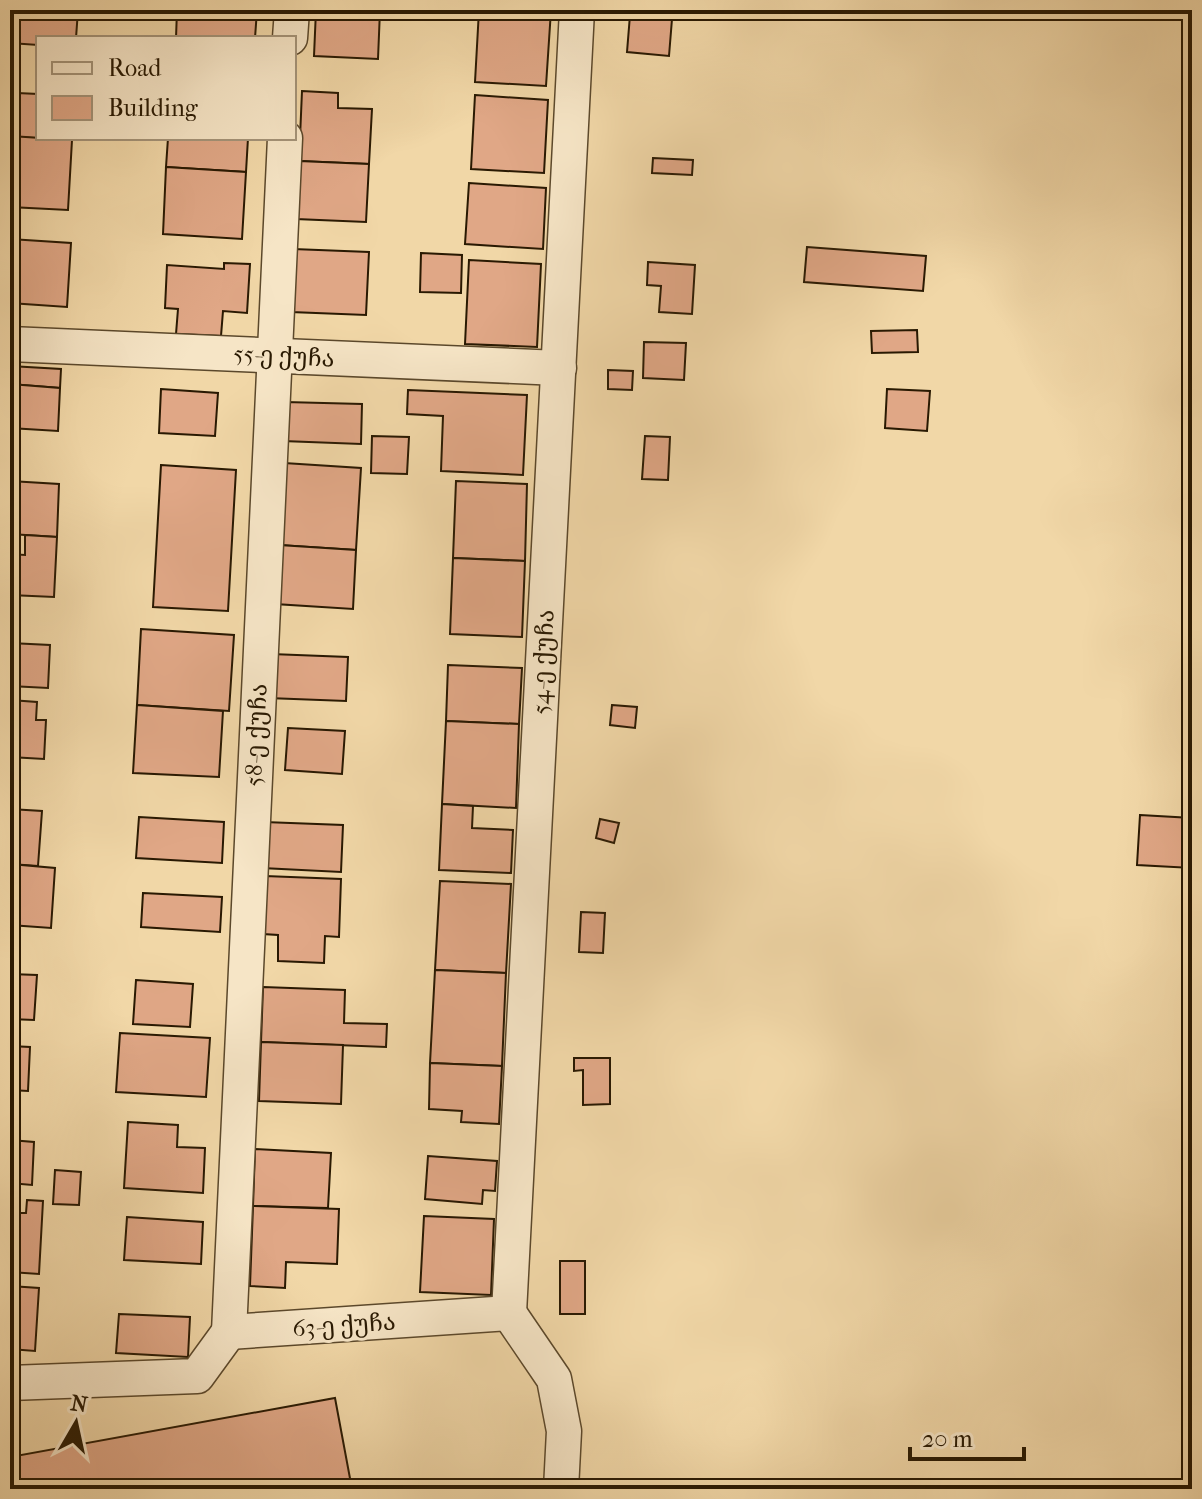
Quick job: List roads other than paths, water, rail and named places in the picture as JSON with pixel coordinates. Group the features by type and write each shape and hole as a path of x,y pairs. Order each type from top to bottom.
{"street":[{"path":"290,36 292,10"},
{"name":"54-ე ქუჩა","path":"509,1313 577,10"},
{"name":"58-ე ქუჩა","path":"229,1332 285,140"},
{"name":"55-ე ქუჩა","path":"10,344 559,368"},
{"path":"509,1313 554,1379 564,1431 561,1489"},
{"name":"63-ე ქუჩა","path":"229,1332 509,1313"},
{"path":"10,1383 197,1376 229,1332"}]}
